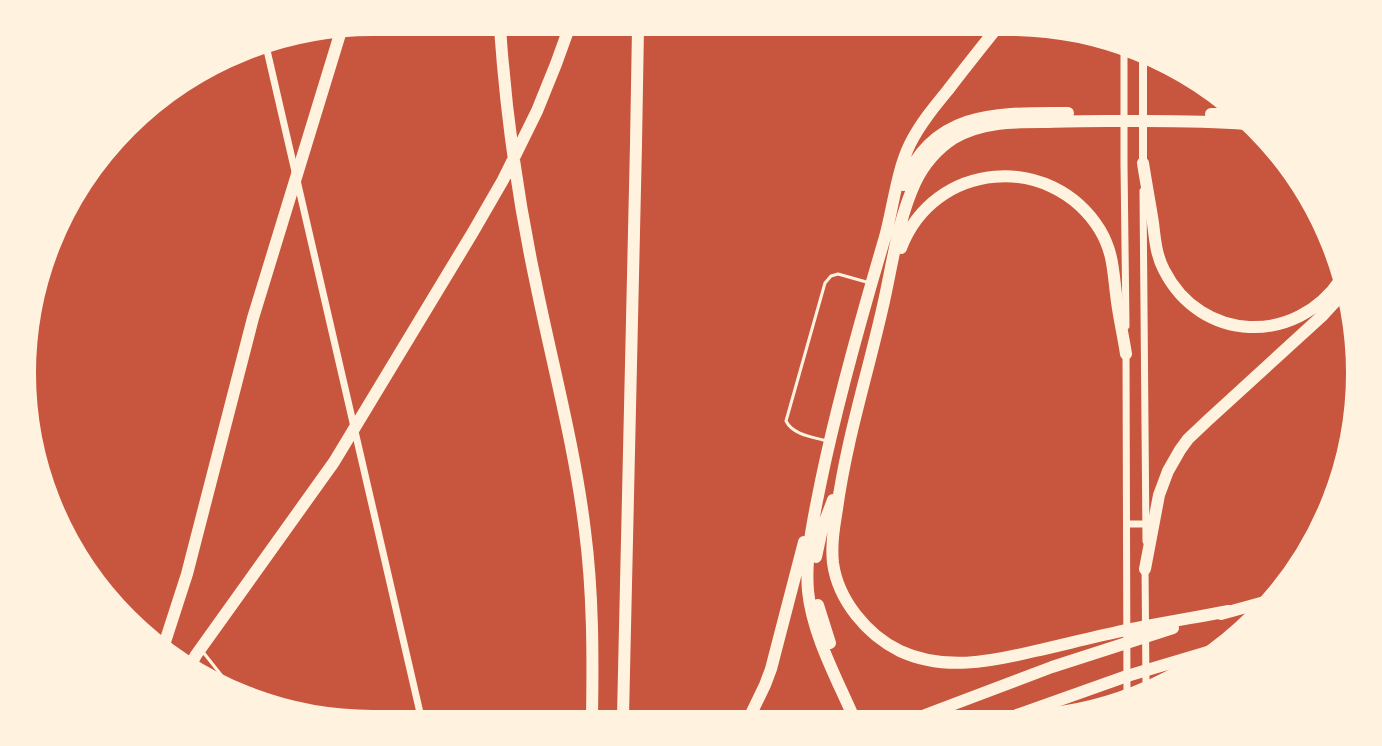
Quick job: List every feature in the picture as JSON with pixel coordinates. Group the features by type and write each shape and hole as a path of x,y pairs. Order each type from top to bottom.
{"highway":[{"path":"501,35 505,93 515,172 535,284 571,445 585,532 592,628 592,711"},
{"path":"194,659 200,648 334,462 490,204 537,110 566,35"},
{"path":"623,711 638,35"},
{"path":"851,711 815,628 810,603 808,580 808,558 818,495 829,441 871,283 891,216 903,163 913,138 932,110 991,35"},
{"path":"165,639 187,574 252,318 339,37"},
{"path":"891,216 906,176 916,159 931,142 951,128 972,119 997,114 1021,113 1087,117 1185,118 1227,115"},
{"path":"1087,117 1007,123 987,125 976,128 957,136 940,149 926,164 911,194 898,234 889,279 841,480 833,544 833,565 836,576 845,598 857,616 872,632 889,645 919,658 957,664 1003,658 1121,631 1192,620 1229,612 1256,604"},
{"path":"1185,118 1236,123"},
{"path":"1143,163 1155,243 1160,261 1167,276 1176,289 1186,300 1203,313 1222,322 1245,327 1263,327 1280,324 1295,320 1314,308 1335,286"},
{"path":"889,279 910,229 923,211 940,197 968,182 988,177 1023,177 1033,180 1058,190 1075,202 1089,216 1105,240 1114,265 1116,294 1126,354"},
{"path":"1145,569 1159,495 1168,471 1180,450 1207,420 1323,314 1338,298"},
{"path":"841,480 822,529 818,544 815,570 816,588 818,605 825,629 859,711"},
{"path":"752,711 771,669 818,495"},
{"path":"937,711 978,694 1192,620"},
{"path":"1033,710 1090,689 1194,656"}],"main road":[{"path":"1143,63 1143,163"}],"street":[{"path":"267,52 420,711"},
{"path":"1124,55 1127,689"},
{"path":"1143,163 1146,681"},
{"path":"1126,524 1146,524"}],"lane":[{"path":"829,441 797,432 788,426 786,421 825,283 831,276 838,274 871,283"},
{"path":"200,648 221,674"}]}
